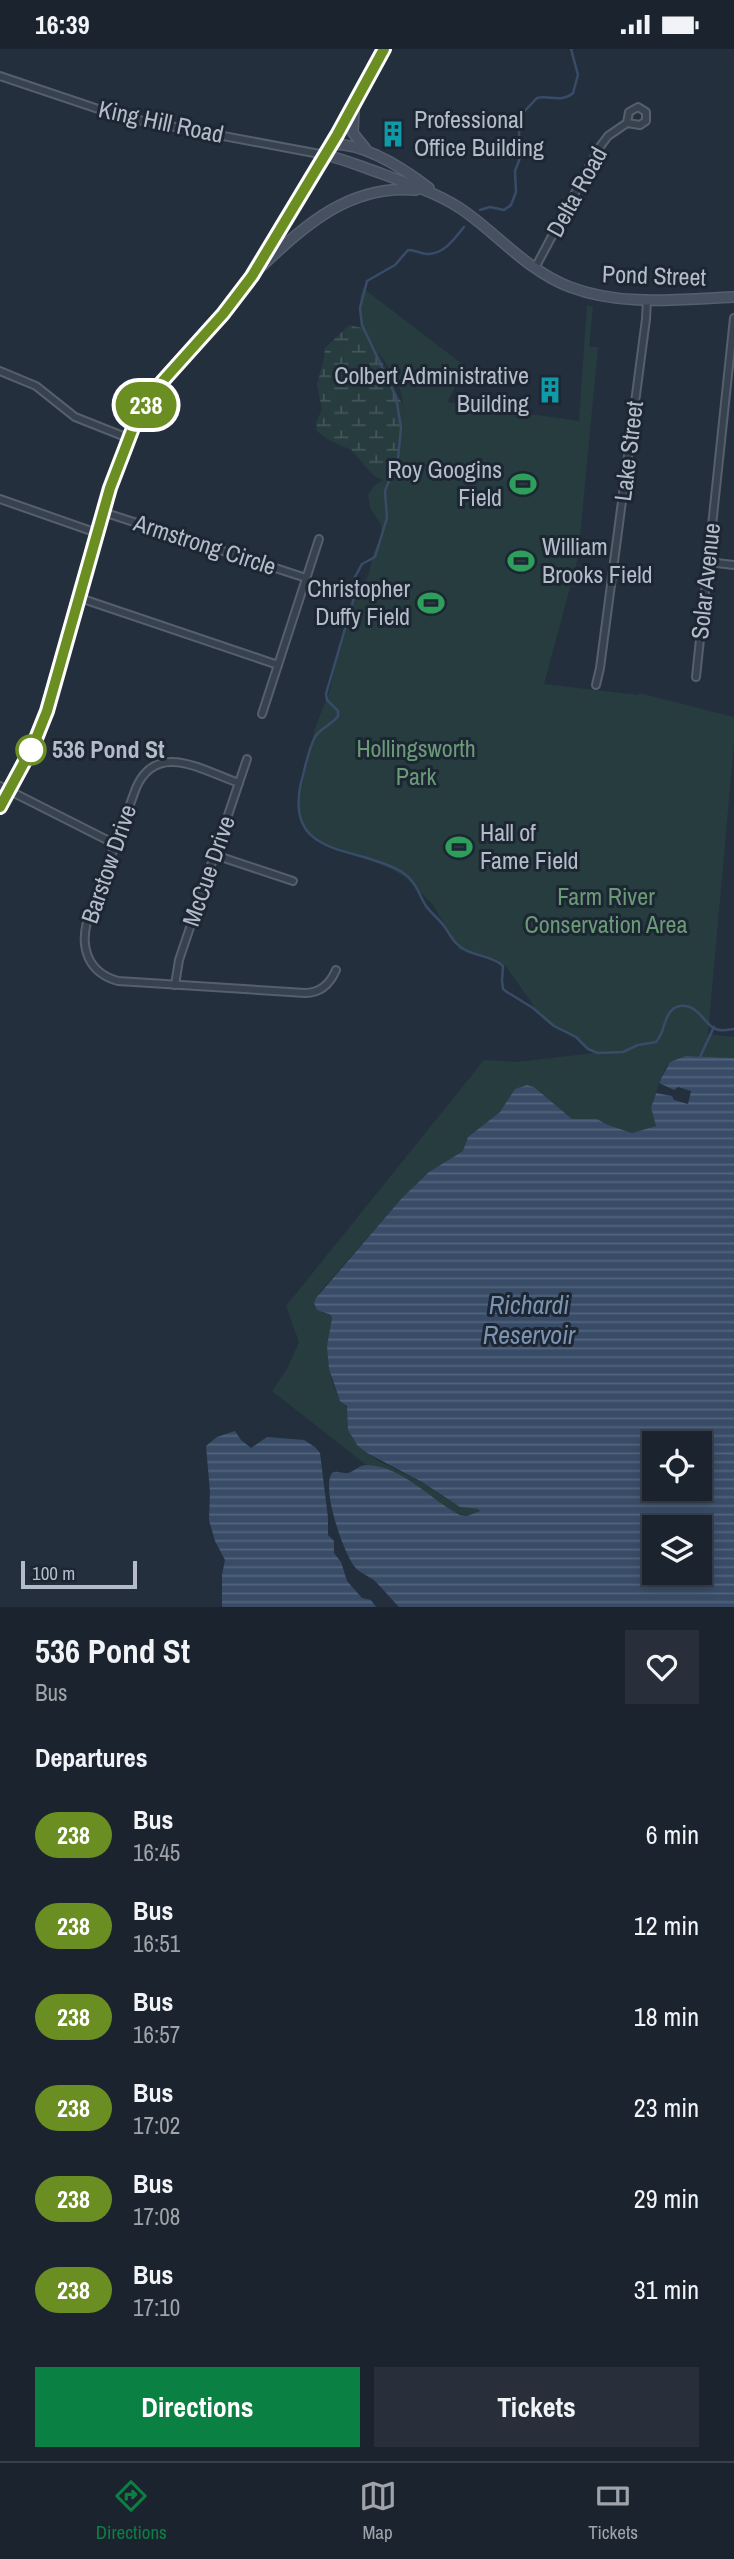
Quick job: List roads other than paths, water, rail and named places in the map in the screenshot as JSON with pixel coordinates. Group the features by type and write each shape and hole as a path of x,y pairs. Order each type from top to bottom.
{"main road":[{"path":"0,807 5,788 33,746 47,711 103,512 128,438 141,412 161,383 223,314 252,276 358,97 379,51"},
{"path":"358,97 353,115 353,133 359,144 373,154"},
{"name":"Pond Street","path":"331,144 352,146 373,154 409,174 467,214 535,268 553,279 587,293 621,299 734,297"},
{"name":"Pond Street","path":"325,155 435,194"},
{"path":"252,276 282,247 315,221 353,198 388,190 435,194"}],"street":[{"name":"King Hill Road","path":"0,76 122,117 325,155"},
{"name":"Delta Road","path":"535,268 602,143 627,123"},
{"name":"Lake Street","path":"596,685 647,299"},
{"name":"Solar Avenue","path":"696,677 734,318"},
{"path":"0,371 36,386 75,417 128,438"},
{"path":"0,499 97,533"},
{"name":"Armstrong Circle","path":"103,512 306,578"},
{"name":"Armstrong Circle","path":"262,714 319,539"},
{"path":"708,562 734,565"},
{"path":"80,598 278,666"},
{"name":"McCue Drive","path":"175,985 179,960 247,759"},
{"name":"Barstow Drive","path":"239,783 184,762 167,762 152,768 138,782 86,927 86,956 96,969 111,979 310,993 324,987 336,970"},
{"path":"5,788 115,844"},
{"path":"215,855 293,881"}],"water":[{"name":"Richardi Reservoir","path":"686,1056 734,1058 734,1607 399,1607 376,1582 356,1569 349,1558 331,1505 329,1481 332,1473 348,1473 365,1465 381,1467 405,1478 460,1515 467,1516 480,1511 460,1507 357,1445 348,1430 347,1406 340,1401 329,1369 327,1346 332,1318 331,1315 317,1310 314,1303 316,1298 402,1198 429,1172 463,1151 468,1137 500,1112 515,1089 527,1085 534,1087 572,1119 597,1119 632,1133 656,1126 651,1108 670,1062"},
{"path":"235,1431 251,1448 267,1437 304,1440 320,1453 328,1535 334,1541 334,1553 341,1562 347,1581 362,1598 371,1600 376,1607 222,1607 225,1560 215,1541 209,1520 210,1492 206,1446 217,1437"}],"waterway":[{"path":"480,210 490,207 504,210 511,205 516,192 515,171 522,153 520,116 537,98 564,98 573,93 578,75 571,49"},
{"path":"464,227 438,252 426,254 408,250 395,265 367,281 360,308 362,325 396,397 401,428 398,458 385,491 387,518 375,557 362,564 355,577 353,601 326,694 327,700 338,711 338,716 317,734 301,783 299,808 303,825 314,837 328,846 402,872 414,883 426,906 461,948 492,959 503,966 503,989 533,1008 554,1026 576,1037 588,1049 598,1053 623,1052 638,1045 656,1042 670,1011 680,1006 695,1010 714,1029 734,1029"},
{"path":"700,1057 714,1027"}],"place":[{"name":"Professional Office Building","path":"393,134"},
{"name":"Colbert Administrative Building","path":"550,390"},
{"name":"Roy Googins Field","path":"523,484"},
{"name":"William Brooks Field","path":"521,561"},
{"name":"Christopher Duffy Field","path":"431,603"},
{"name":"536 Pond St","path":"31,750"},
{"name":"Hall of Fame Field","path":"459,847"}],"park label":[{"name":"Hollingsworth Park","path":"416,763"},
{"name":"Farm River Conservation Area","path":"606,911"}]}
